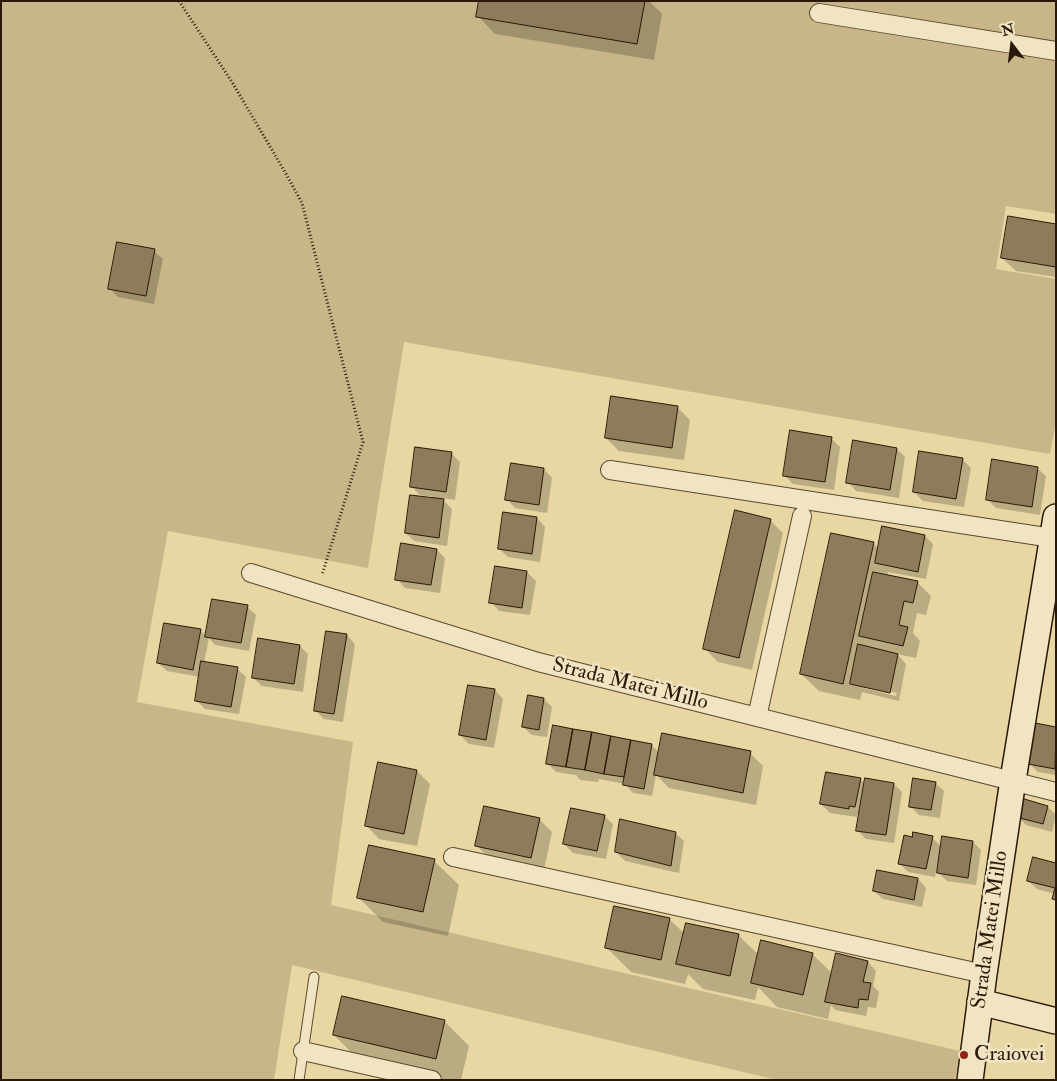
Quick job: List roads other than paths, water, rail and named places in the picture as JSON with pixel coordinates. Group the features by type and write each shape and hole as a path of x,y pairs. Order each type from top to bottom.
{"street":[{"path":"818,13 1056,51"},
{"path":"610,470 1054,528"},
{"path":"757,717 802,516"},
{"name":"Strada Matei Millo","path":"970,1080 1013,780 1054,528"},
{"name":"Strada Matei Millo","path":"251,573 538,662 1013,780"},
{"path":"1013,780 1056,792"},
{"path":"453,857 984,974"},
{"path":"980,1002 1056,1021"},
{"path":"303,1051 432,1080"}],"lane":[{"path":"298,1080 314,977"}],"place":[{"name":"Craiovei","path":"964,1055"}]}
